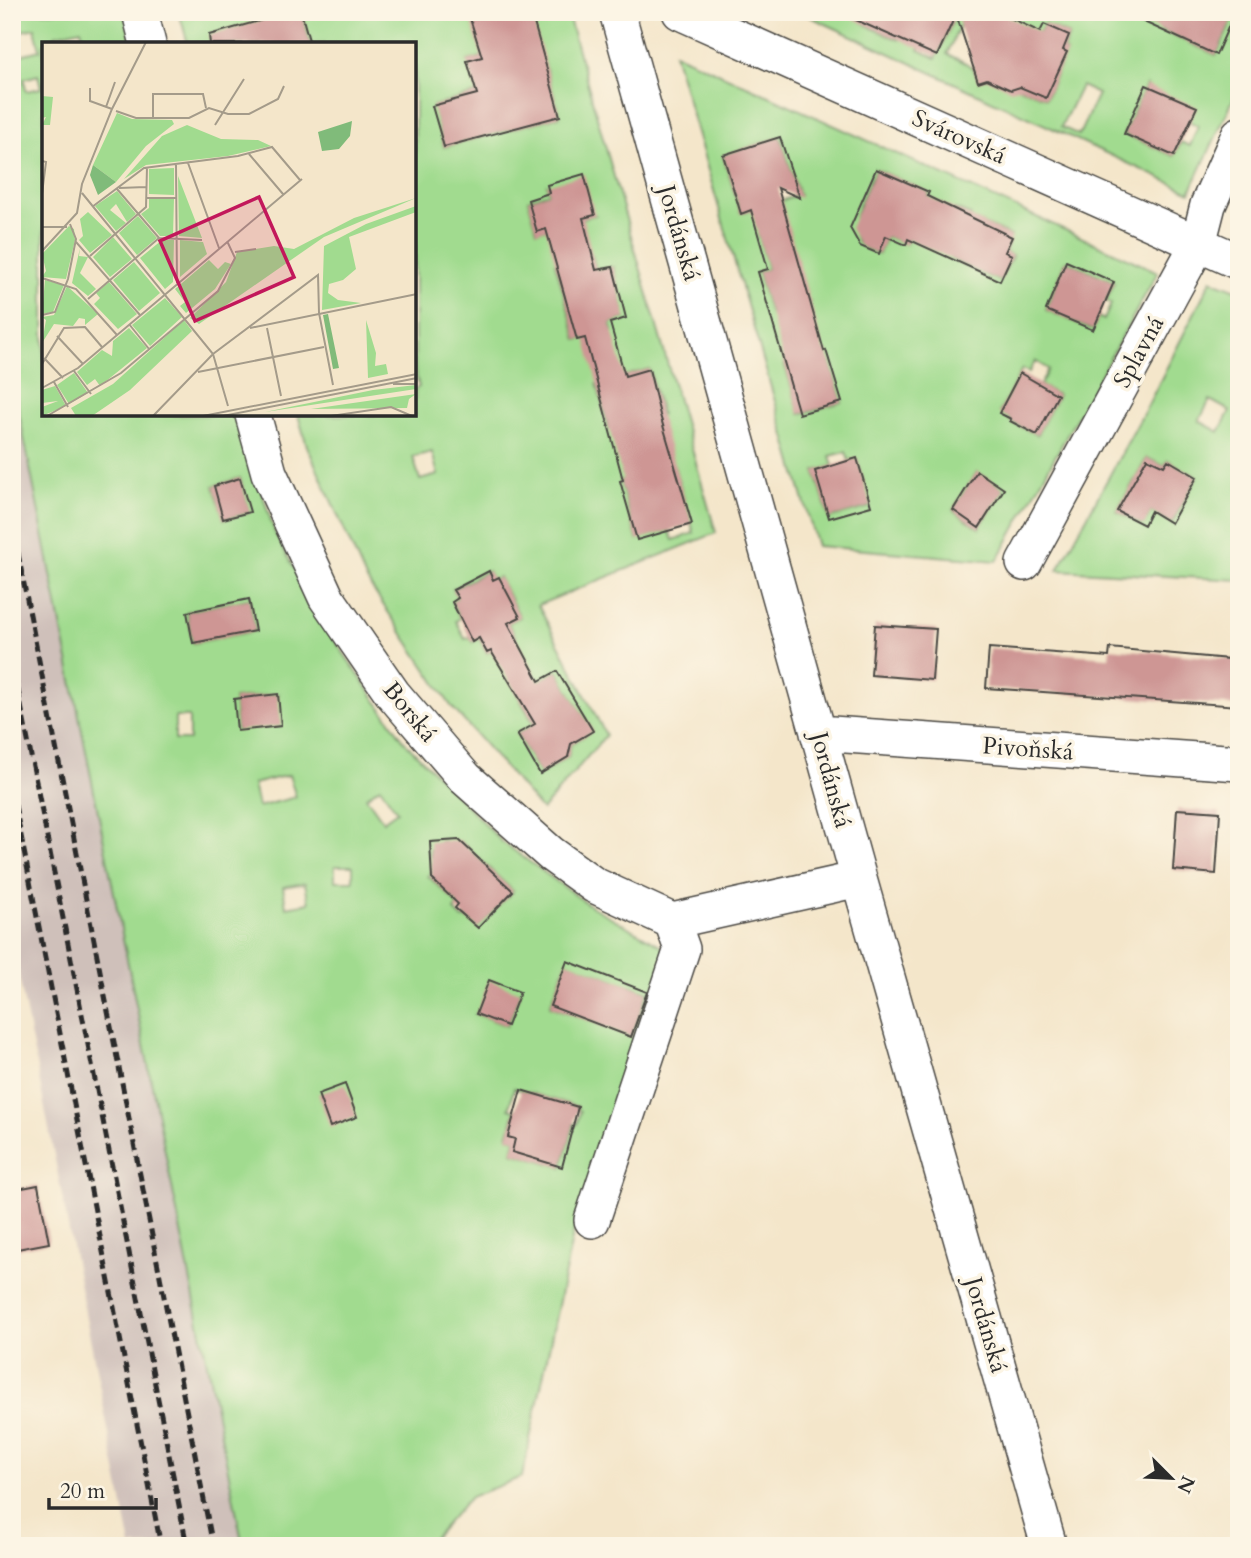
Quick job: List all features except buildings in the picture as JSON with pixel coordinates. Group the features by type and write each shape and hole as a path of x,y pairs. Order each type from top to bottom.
{"street":[{"path":"139,12 147,42"},
{"name":"Jordánská","path":"617,12 1049,1546"},
{"name":"Svárovská","path":"680,12 1239,262"},
{"name":"Splavná","path":"1024,563 1198,244 1208,205 1239,135"},
{"name":"Borská","path":"253,416 269,473 326,597 393,694 465,778 535,840 594,885 672,921"},
{"name":"Pivoňská","path":"818,733 1239,763"},
{"path":"592,1220 682,949 672,921 859,879"}],"shaded area":[{"path":"12,377 243,1546 131,1546 12,941"}],"green space":[{"path":"12,12 124,12 132,42 84,42 81,29 55,35 57,42 42,42 42,416 237,416 275,533 327,629 404,741 501,841 589,905 667,949 573,1234 522,1477 470,1497 427,1546 243,1546 12,377","holes":["35,28 40,50 17,56 12,33","38,75 41,88 26,91 24,79","240,478 249,512 224,519 214,486","249,599 255,631 193,643 187,612","278,694 237,730 234,699","175,717 189,717 189,740 175,740","289,775 296,797 258,807 253,784","380,787 397,811 383,821 366,797","439,841 444,841 453,850 461,842 513,891 478,927 466,918 463,919 454,910 458,904 428,876 439,864 430,855 430,850","335,866 353,866 353,881 335,881","305,883 309,903 286,907 283,887","567,962 648,992 631,1036 550,1006","520,992 507,1026 476,1014","514,1088 578,1107 580,1111 577,1124 574,1124 562,1167 512,1152 515,1139 508,1136 515,1110 509,1108"]},
{"path":"179,12 291,12 263,42 187,42"},
{"path":"301,12 567,12 716,533 538,605 606,735 542,810 451,706 366,579 307,446 298,416 416,416 416,388 419,387 416,375 416,42 309,42","holes":["526,44 543,58 560,116 444,147 433,106 479,93 468,61","547,185 595,215 537,231 528,200 549,193","592,255 596,270 613,267 625,318 610,323 612,331 577,340 555,263","649,369 661,414 609,429 597,384","432,452 438,475 420,480 413,457","674,465 694,533 673,540 669,530 637,539 620,481","488,571 493,580 499,577 520,617 508,623 516,638 487,653 479,638 473,642 470,637 465,639 456,621 460,618 452,602 458,598 453,589","557,671 592,731 571,744 568,757 540,774 517,734 534,724 517,694"]},
{"path":"800,12 847,12 872,28 899,40 908,19 936,12 919,50 936,58 957,12 966,12 947,54 968,64 976,74 986,79 993,76 1046,98 1066,52 1063,50 1069,35 1044,24 1037,38 998,12 1167,12 1160,30 1216,55 1233,19 1219,12 1239,12 1239,87 1190,192","holes":["1146,85 1198,126 1190,146 1181,142 1174,156 1124,134","1081,86 1098,94 1079,135 1061,127"]},
{"path":"674,53 1158,272 997,561 817,546","holes":["780,137 799,195 741,213 723,156","876,169 929,193 906,244 886,236 879,254 865,249 855,236 858,207","955,209 1011,236 1005,252 1012,256 1000,281 951,259 941,237","758,232 810,302 770,314 758,272 768,269","1066,261 1114,282 1106,301 1111,304 1104,320 1098,317 1093,330 1046,310","826,351 842,402 800,414 784,363","1035,361 1048,369 1040,385 1058,395 1037,435 1010,421 1011,419 1000,412 1022,369 1029,372","846,452 849,461 857,459 870,507 829,518 815,471 833,466 830,456","977,472 1004,489 979,528 953,510"]},
{"path":"1211,280 1239,291 1239,580 1058,570 1148,405","holes":["1210,400 1230,411 1219,432 1199,421","1147,458 1164,466 1168,460 1197,477 1172,523 1151,511 1143,525 1117,511"]}],"railway":[{"path":"12,523 213,1546"},
{"path":"12,660 187,1546"},
{"path":"12,790 161,1546"}]}
